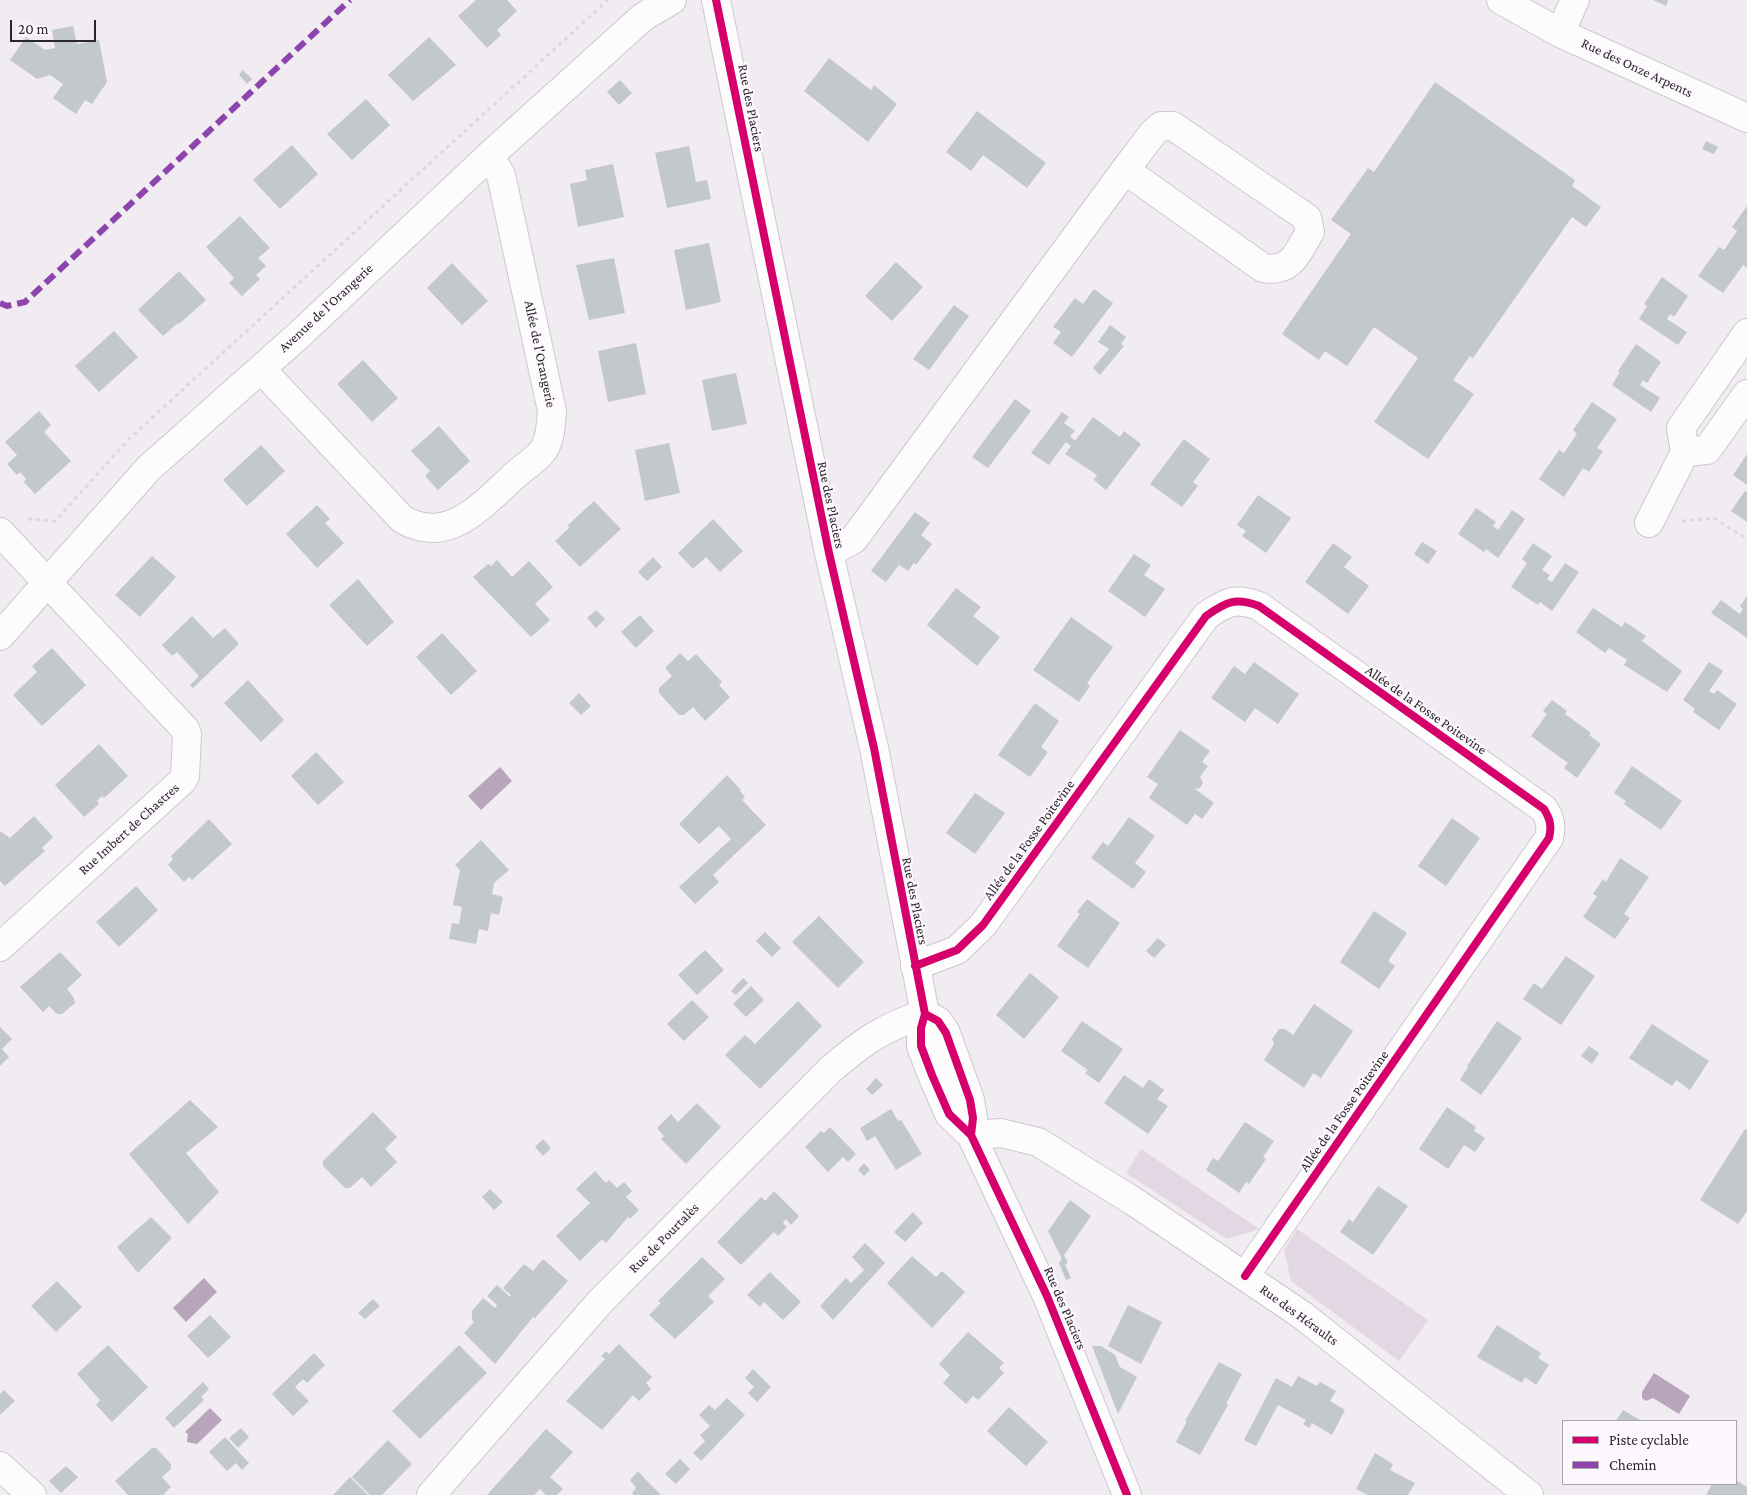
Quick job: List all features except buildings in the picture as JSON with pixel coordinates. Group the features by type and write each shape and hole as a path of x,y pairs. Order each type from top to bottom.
{"street":[{"name":"Avenue de l'Orangerie","path":"0,636 149,468 261,369 489,156 642,17 672,0"},
{"name":"Rue des Placiers","path":"716,0 829,553 874,748 925,1014 921,1028 921,1046 949,1114 971,1135 1047,1296 1127,1495"},
{"name":"Rue des Onze Arpents","path":"1501,0 1560,33 1747,118"},
{"path":"1560,33 1575,0"},
{"path":"829,553 854,539 1152,133 1161,126 1172,126 1308,218 1310,232 1290,263 1282,268 1263,268 1125,170"},
{"name":"Allée de l'Orangerie","path":"261,369 402,520 416,527 430,529 450,525 469,517 544,449 551,429 552,411 501,175 489,156"},
{"path":"1649,524 1685,452 1682,428 1747,332"},
{"path":"1685,452 1707,450 1747,394"},
{"name":"Rue Imbert de Chastres","path":"0,947 182,781 185,776 185,729 3,536"},
{"name":"Allée de la Fosse Poitevine","path":"915,966 957,950 983,925 1206,616 1225,603 1244,600 1259,606 1544,809 1549,818 1551,829 1549,838 1246,1276"},
{"name":"Rue de Pourtalès","path":"431,1495 600,1302 830,1070 861,1044 884,1029 925,1014"},
{"name":"Rue des Héraults","path":"971,1135 1001,1132 1038,1142 1092,1175 1246,1276 1323,1331 1528,1495"},
{"path":"0,1466 32,1495"}],"path":[{"path":"3,536 26,519 56,521 130,438 608,0"},
{"path":"1649,524 1714,518 1747,539"}],"shaded area":[{"path":"500,767 512,781 481,810 468,796"},
{"path":"1141,1149 1259,1229 1227,1239 1126,1173"},
{"path":"1297,1229 1428,1320 1399,1361 1291,1281 1284,1250"},
{"path":"204,1278 217,1292 186,1322 173,1308"},
{"path":"1654,1373 1690,1396 1679,1414 1653,1398 1646,1401 1642,1398 1642,1392"},
{"path":"210,1408 222,1420 197,1444 187,1442 188,1434 185,1432"}],"marked path":[{"path":"0,303 7,306 25,302 350,0"}],"cycle path":[{"path":"716,0 829,553 874,748 925,1014 921,1028 921,1046 949,1114 971,1135 1047,1296 1127,1495"},
{"path":"915,966 957,950 983,925 1206,616 1219,607 1231,602 1251,603 1259,606 1544,809 1550,823 1549,838 1245,1276"},
{"path":"925,1014 938,1021 946,1033 970,1100 973,1118 971,1135"}]}
